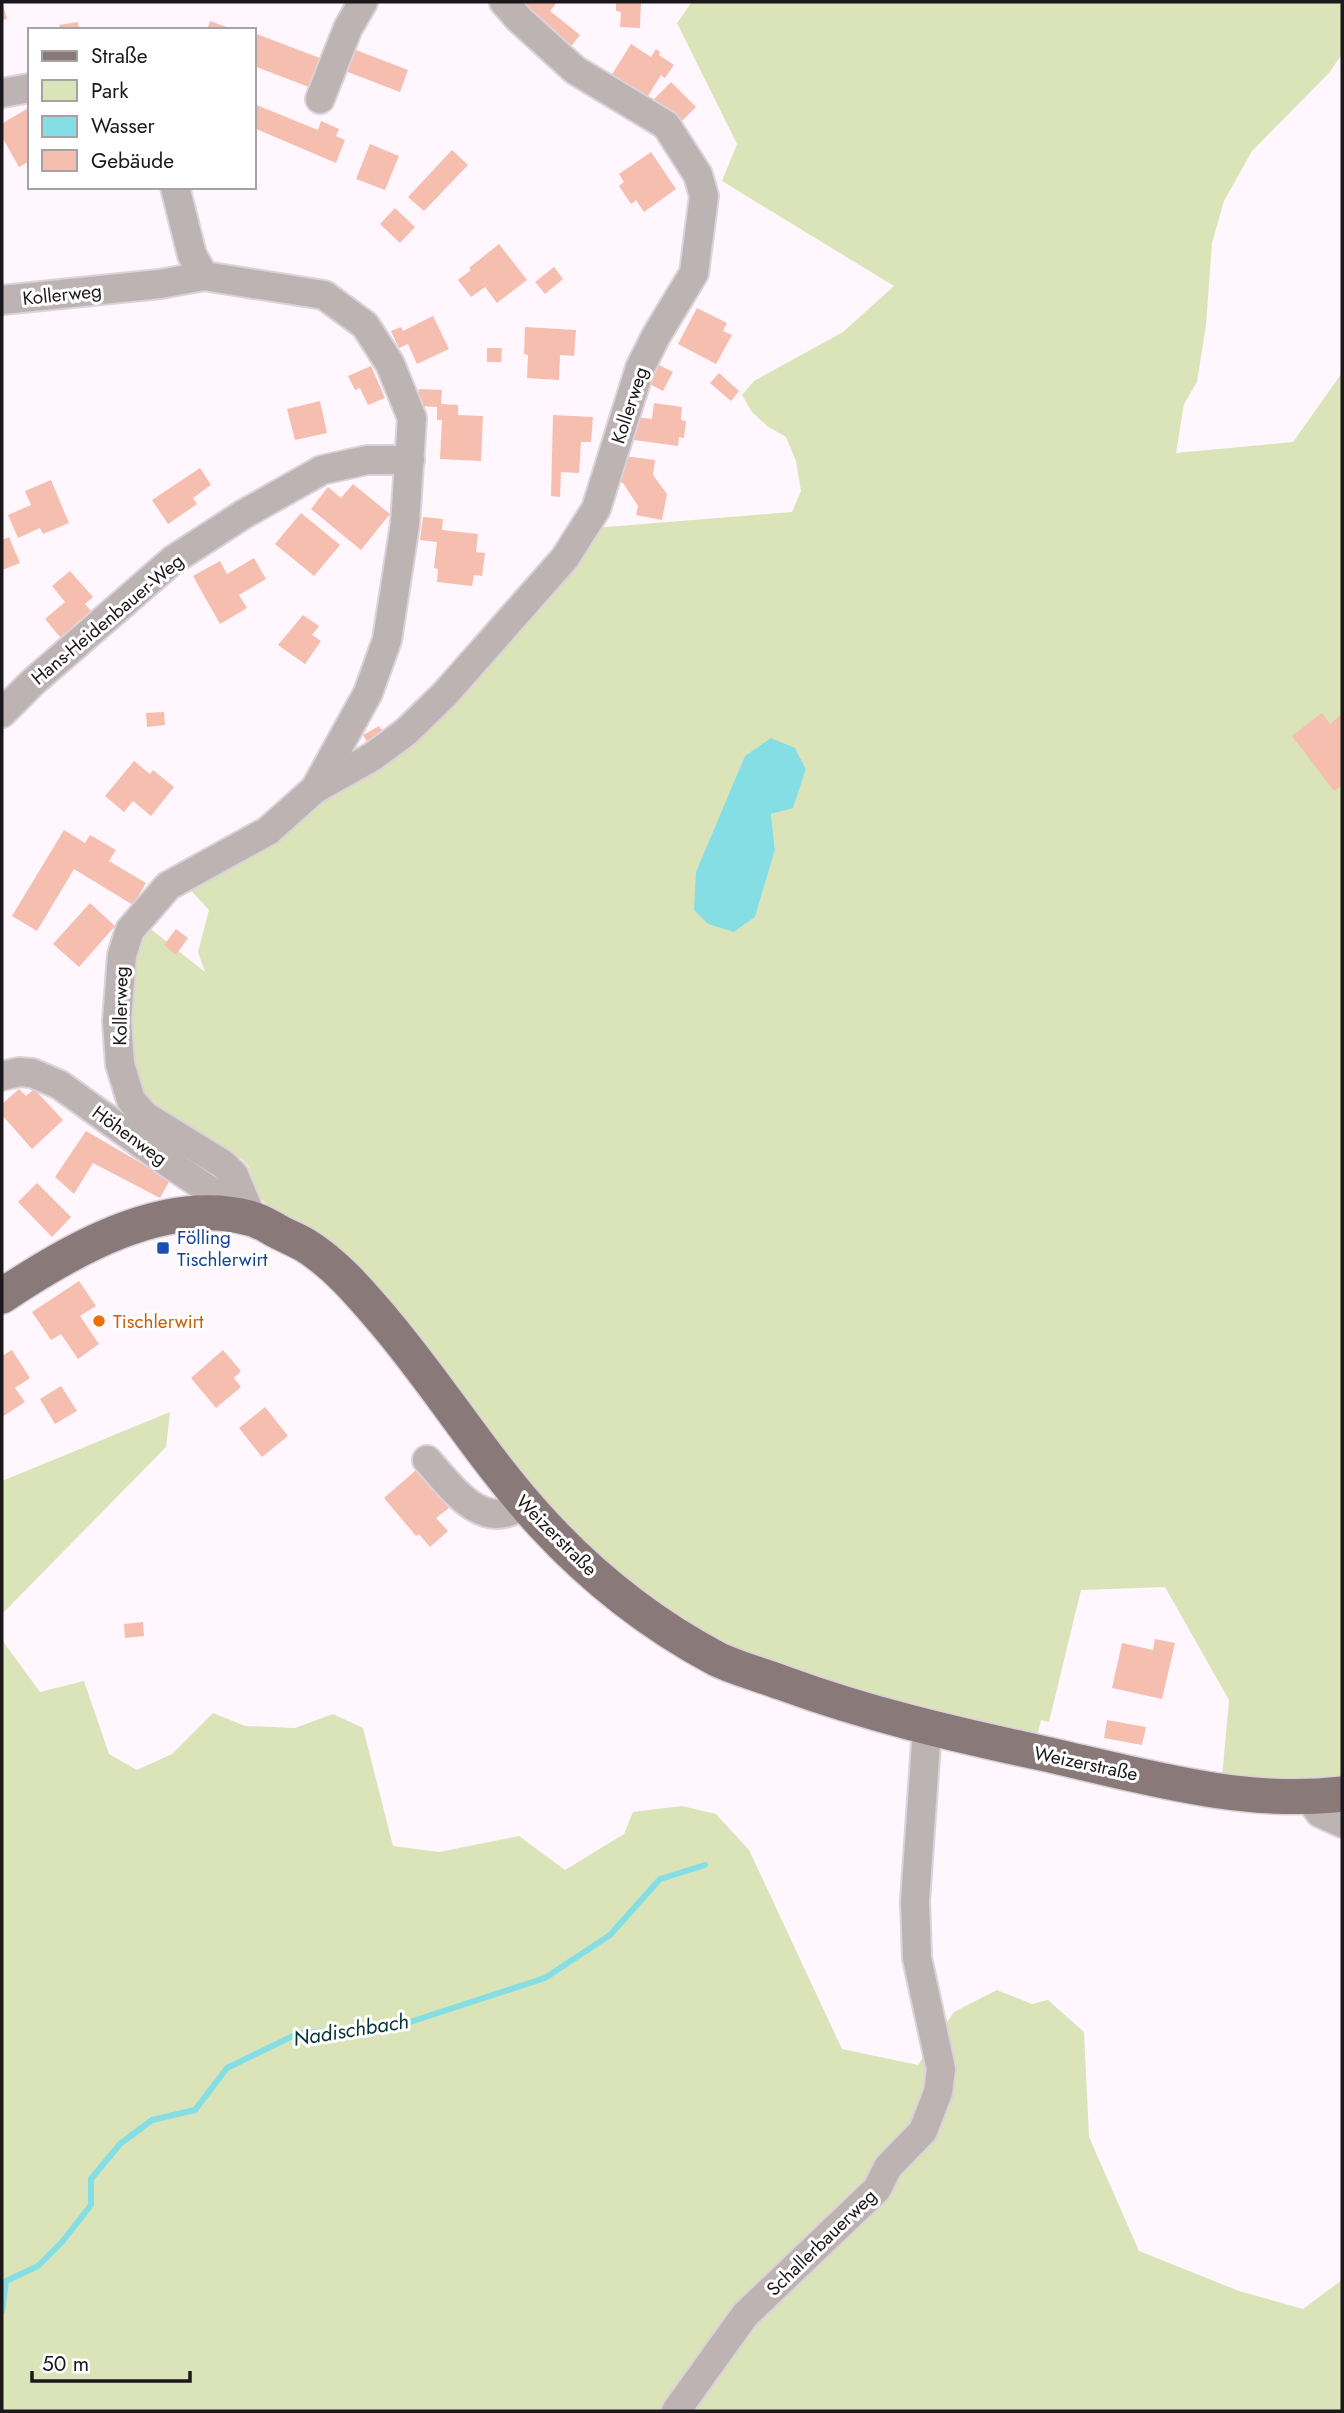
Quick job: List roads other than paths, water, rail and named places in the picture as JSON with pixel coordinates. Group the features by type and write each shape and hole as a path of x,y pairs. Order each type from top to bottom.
{"main road":[{"name":"Weizerstraße","path":"2,1296 81,1250 155,1218 190,1214 228,1214 252,1218 307,1246 354,1286 407,1348 500,1475 580,1561 617,1593 671,1631 720,1660 820,1697 927,1729 1210,1791 1325,1795"}],"street":[{"path":"320,99 348,28 363,2"},
{"name":"Kollerweg","path":"252,1218 233,1175 223,1164 145,1116 131,1100 118,1046 119,976 124,945 130,930 163,890 268,831 315,789 387,747 424,716 506,626 570,551 596,509 640,368 656,335 694,273 704,196 698,175 666,125 575,71 504,2"},
{"path":"2,93 28,88"},
{"path":"176,189 192,255 204,276"},
{"name":"Kollerweg","path":"2,300 160,284 204,276 324,295 365,325 390,364 412,418 401,559 387,640 368,693 315,789"},
{"name":"Hans-Heidenbauer-Weg","path":"2,713 33,682 173,560 244,514 322,470 367,460 410,460"},
{"name":"Höhenweg","path":"2,1076 19,1072 32,1073 60,1085 164,1160 252,1218"},
{"path":"427,1460 472,1507 502,1514 513,1511 524,1503"},
{"name":"Schallerbauerweg","path":"676,2411 745,2315 877,2189 888,2167 923,2131 938,2092 941,2069 918,1958 915,1901 927,1729"},
{"path":"1325,1795 1320,1813 1342,1823"}],"water":[{"path":"771,738 795,748 806,769 793,808 771,814 775,850 755,917 734,932 708,924 694,910 696,872 745,756"}],"waterway":[{"name":"Nadischbach","path":"2,2311 6,2281 38,2266 62,2242 91,2205 91,2179 120,2144 152,2120 195,2110 227,2068 297,2034 407,2023 545,1978 610,1935 660,1879 705,1865"}],"place":[{"name":"Fölling Tischlerwirt","path":"163,1248"},
{"name":"Tischlerwirt","path":"99,1321"}]}
